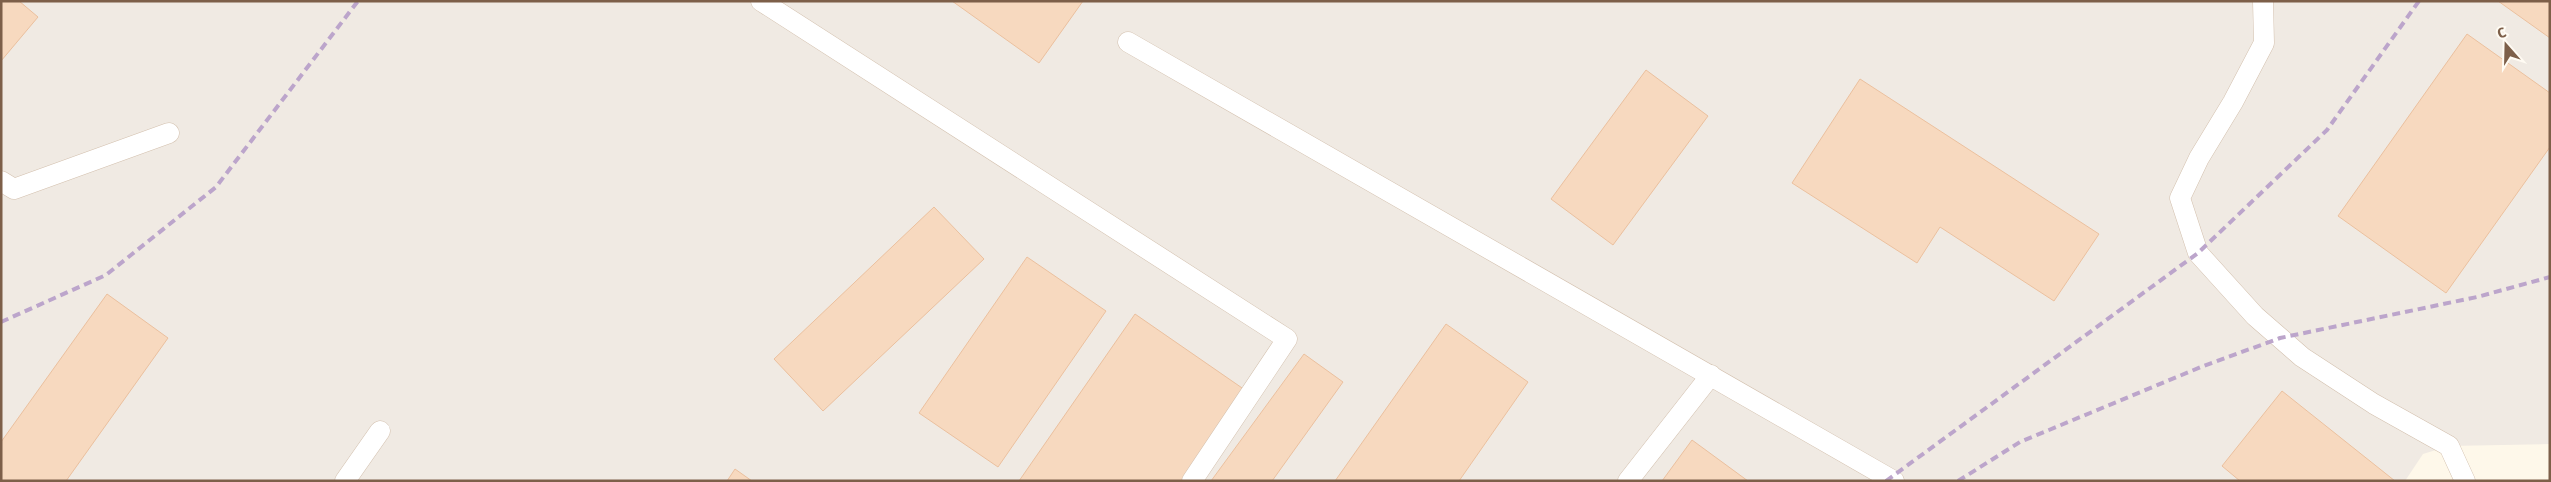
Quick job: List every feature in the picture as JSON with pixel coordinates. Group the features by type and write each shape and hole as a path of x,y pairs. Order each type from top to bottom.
{"lane":[{"path":"761,1 1287,339 1192,481"},
{"path":"2263,1 2264,43 2233,102 2199,158 2180,198 2198,253 2255,316 2302,357 2374,404 2449,446 2465,481"},
{"path":"1128,42 1894,481"},
{"path":"1,180 14,189 169,133"},
{"path":"1628,481 1711,375"},
{"path":"345,481 380,431"}],"shaded area":[{"path":"1,1 2550,1 2550,444 2449,446 2423,454 2405,481 1,481"}],"building":[{"path":"1,1 19,1 38,17 1,61"},
{"path":"952,1 1083,1 1039,63"},
{"path":"2498,1 2550,1 2550,38"},
{"path":"2467,34 2550,93 2550,147 2446,293 2338,216"},
{"path":"1646,70 1708,116 1613,245 1551,199"},
{"path":"1860,79 2099,234 2054,301 1940,227 1917,263 1792,183"},
{"path":"934,207 984,259 823,411 774,359"},
{"path":"1027,257 1106,311 998,467 919,413"},
{"path":"107,294 168,338 66,481 1,481 1,442"},
{"path":"1135,314 1245,390 1182,481 1019,481"},
{"path":"1446,324 1528,382 1459,481 1335,481"},
{"path":"1304,354 1343,382 1272,481 1211,481"},
{"path":"2282,391 2395,481 2240,481 2222,466"},
{"path":"1692,440 1748,481 1662,481"},
{"path":"735,469 752,481 727,481"}],"railway":[{"path":"1,322 106,275 216,187 358,1"},
{"path":"1886,481 2198,253 2327,130 2419,1"},
{"path":"1958,481 2020,442 2201,367 2280,338 2477,297 2550,277"}]}
